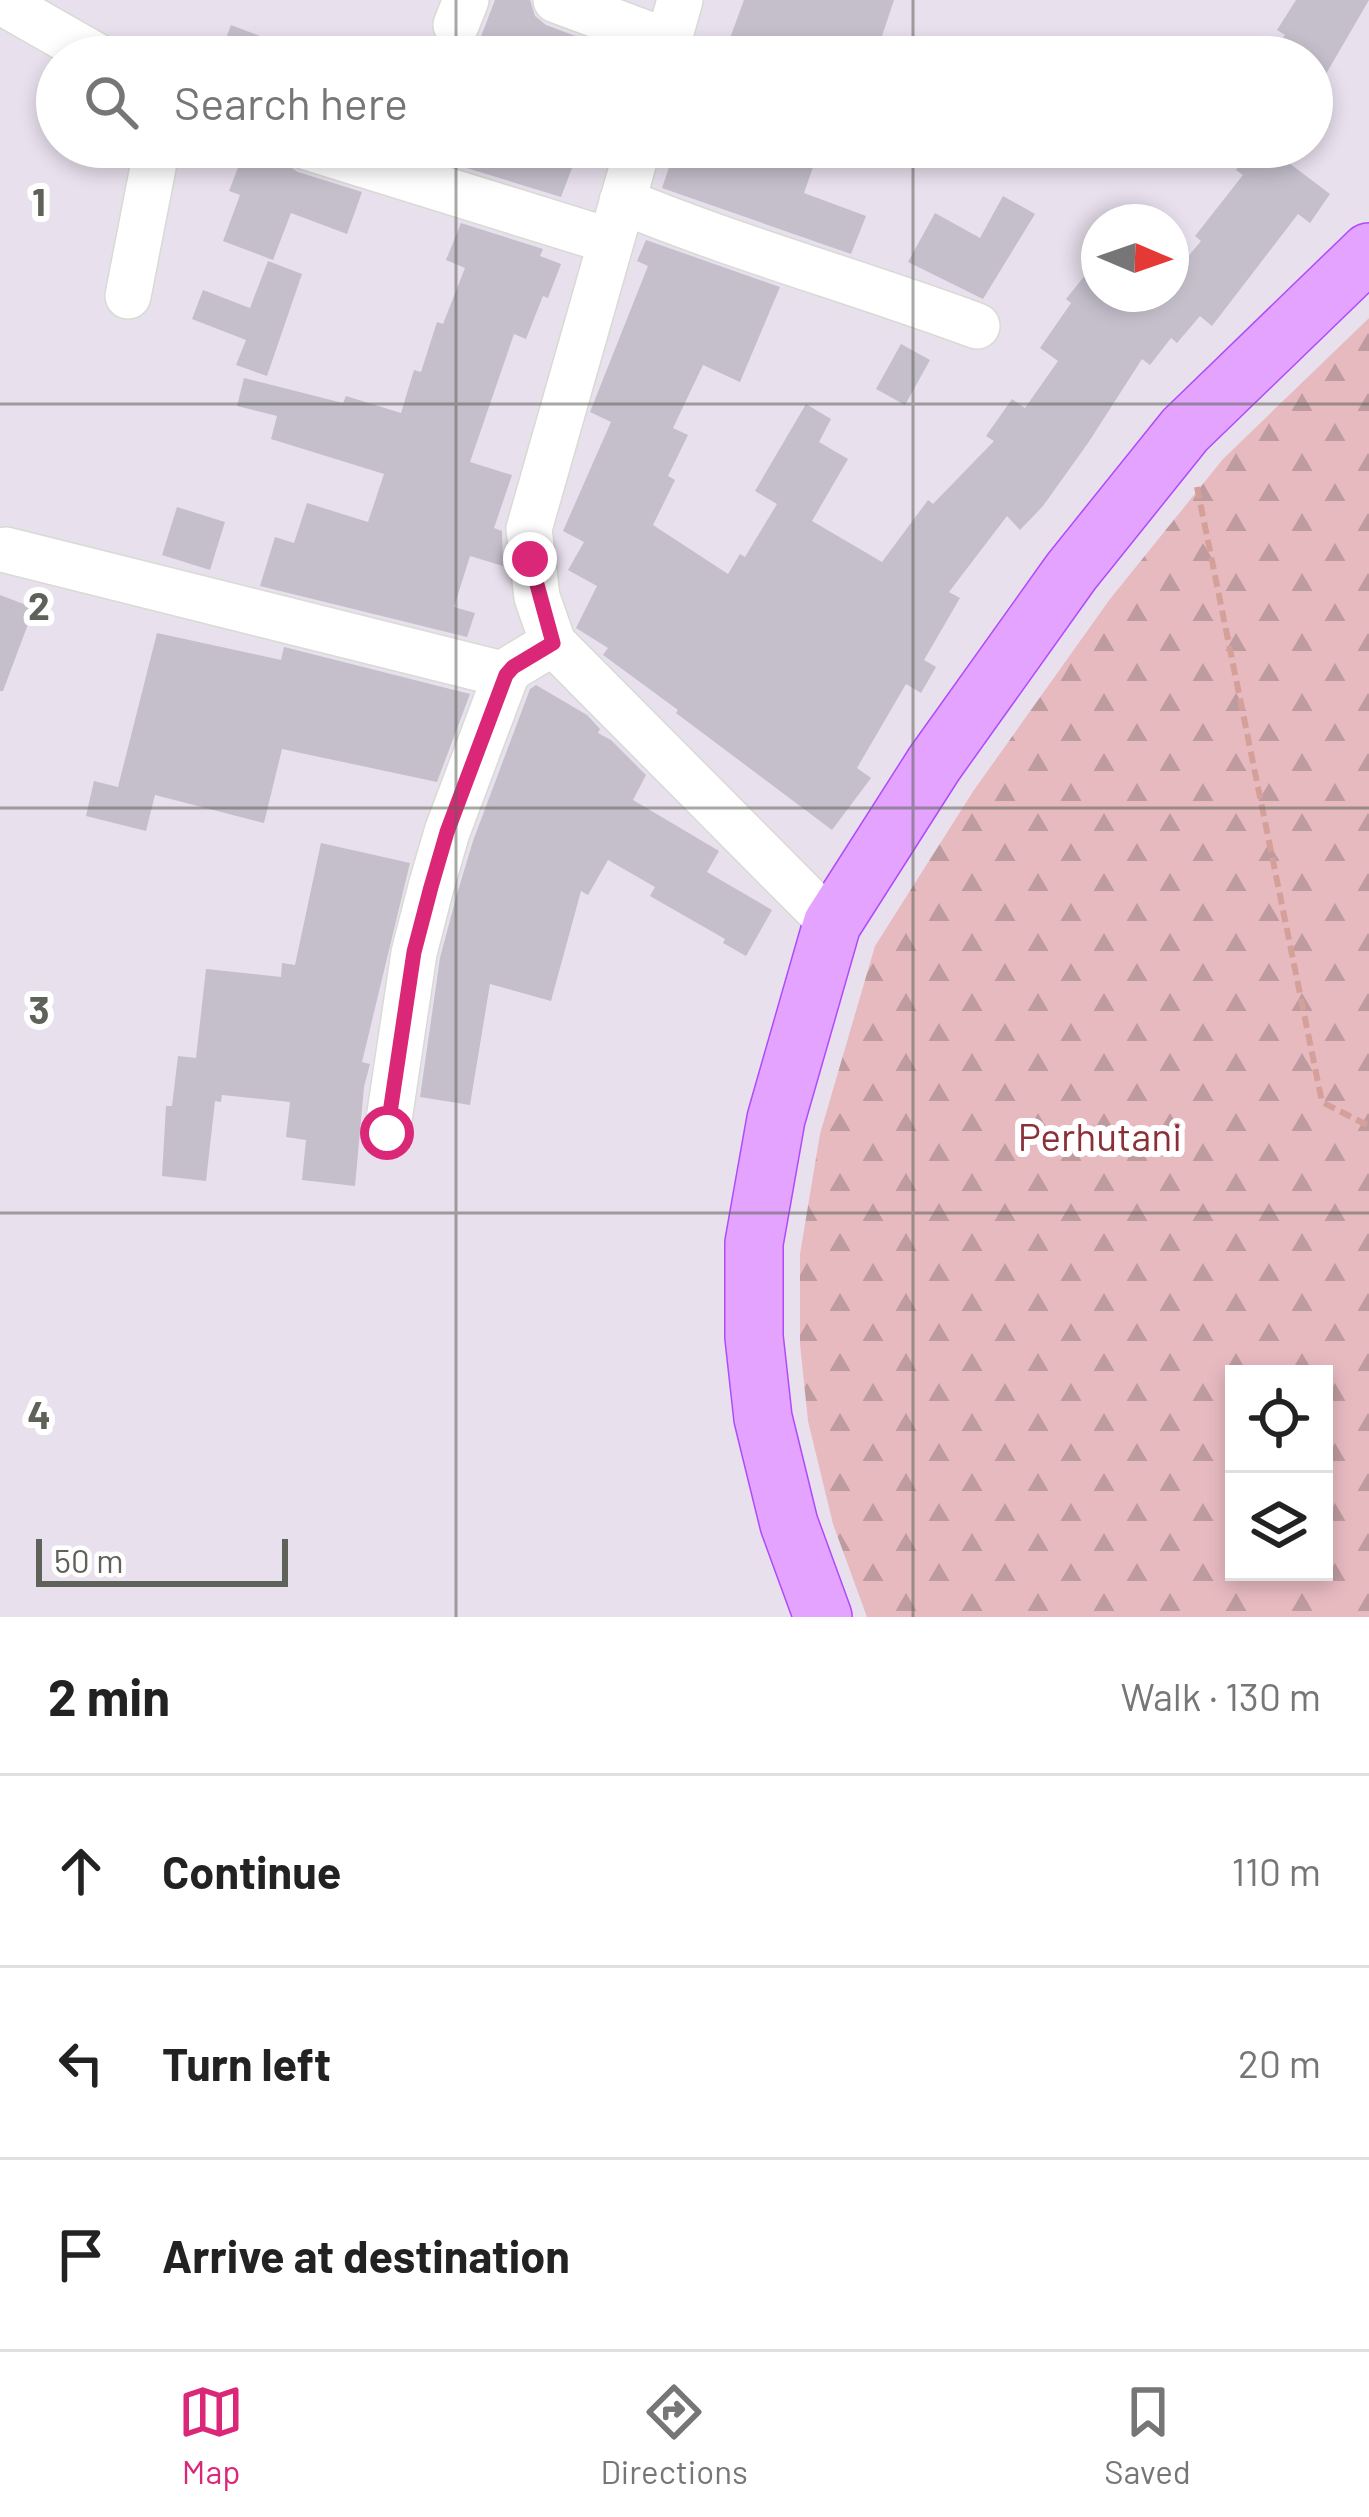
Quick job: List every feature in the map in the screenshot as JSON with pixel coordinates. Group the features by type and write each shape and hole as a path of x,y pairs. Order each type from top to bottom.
{"main road":[{"path":"823,1617 789,1524 763,1418 754,1337 754,1243 776,1119 832,924 975,706 1071,572 1185,430 1369,252"}],"street":[{"path":"556,0 671,33"},
{"path":"0,1 66,15"},
{"path":"128,296 153,168"},
{"path":"395,168 719,242 850,279 977,326"},
{"path":"632,168 529,529 537,597 553,643 832,924"},
{"path":"6,550 506,675"},
{"path":"387,1133 420,931 447,832 506,675 553,643"}],"path":[{"path":"1185,430 1322,1102 1369,1126"}],"green space":[{"name":"Perhutani","path":"1369,318 1369,1617 867,1617 833,1524 808,1421 800,1344 800,1254 820,1134 875,946 974,790 1110,599 1223,459"}],"building":[{"path":"495,0 530,0 535,16 546,25 575,36 481,36"},
{"path":"744,0 894,0 882,36 731,36"},
{"path":"1296,0 1369,0 1333,62 1333,36 1284,36 1277,30"},
{"path":"231,25 260,36 227,36"},
{"path":"238,168 292,168 362,192 347,234 291,213 273,260 223,241 240,195 229,191"},
{"path":"467,168 572,168 561,197"},
{"path":"669,168 813,168 804,193 866,216 851,254 662,188"},
{"path":"1237,168 1296,168 1330,194 1310,223 1298,214 1212,326 1200,316 1177,343 1171,338 1150,365 1142,359 1088,443 1020,530 1007,516 949,592 960,598 924,660 936,667 921,693 906,684 857,768 871,778 832,830 676,713 603,655 608,648 576,628 597,586 568,570 584,542 563,531 611,422 590,412 648,266 637,261 646,240 780,287 740,382 703,365 673,428 688,435 668,476 675,480 653,525 728,574 740,554 745,557 777,504 755,491 806,404 831,419 819,442 848,459 812,521 882,562 928,500 933,504 994,441 986,436 1012,399 1025,408 1058,361 1040,348 1081,280 1081,312 1189,312 1189,255 1201,241 1195,236 1243,175"},
{"path":"1003,196 1035,214 983,299 908,262 935,213 980,238"},
{"path":"461,223 543,249 540,256 561,264 526,339 514,334 470,462 512,475 494,528 502,531 503,566 470,556 454,607 475,613 467,637 260,586 275,537 294,543 307,503 368,522 384,474 271,439 277,416 237,406 244,378 343,403 346,396 401,413 414,370 421,372 437,322 443,324 465,268 446,260"},
{"path":"268,261 302,274 267,376 236,365 246,340 192,319 203,290 250,308"},
{"path":"901,344 930,360 905,405 876,389"},
{"path":"177,507 225,522 210,570 162,555"},
{"path":"0,595 34,608 3,691 0,691"},
{"path":"157,633 281,660 284,647 470,694 437,782 282,749 264,823 155,795 146,831 86,816 94,781 118,787"},
{"path":"536,685 587,715 600,729 598,733 646,775 633,800 719,851 707,872 772,910 746,956 650,896 655,887 608,860 588,895 581,891 551,1001 490,984 470,1105 420,1097 440,958 457,894 530,689"},
{"path":"321,843 410,863 362,1062 370,1064 355,1186 302,1180 306,1140 286,1137 290,1102 222,1095 221,1102 215,1101 206,1181 162,1176 166,1106 172,1106 178,1056 196,1058 206,969 281,977 282,963 295,965"}],"route":[{"path":"387,1133 414,952 447,832 506,675 553,643 530,559"}]}
